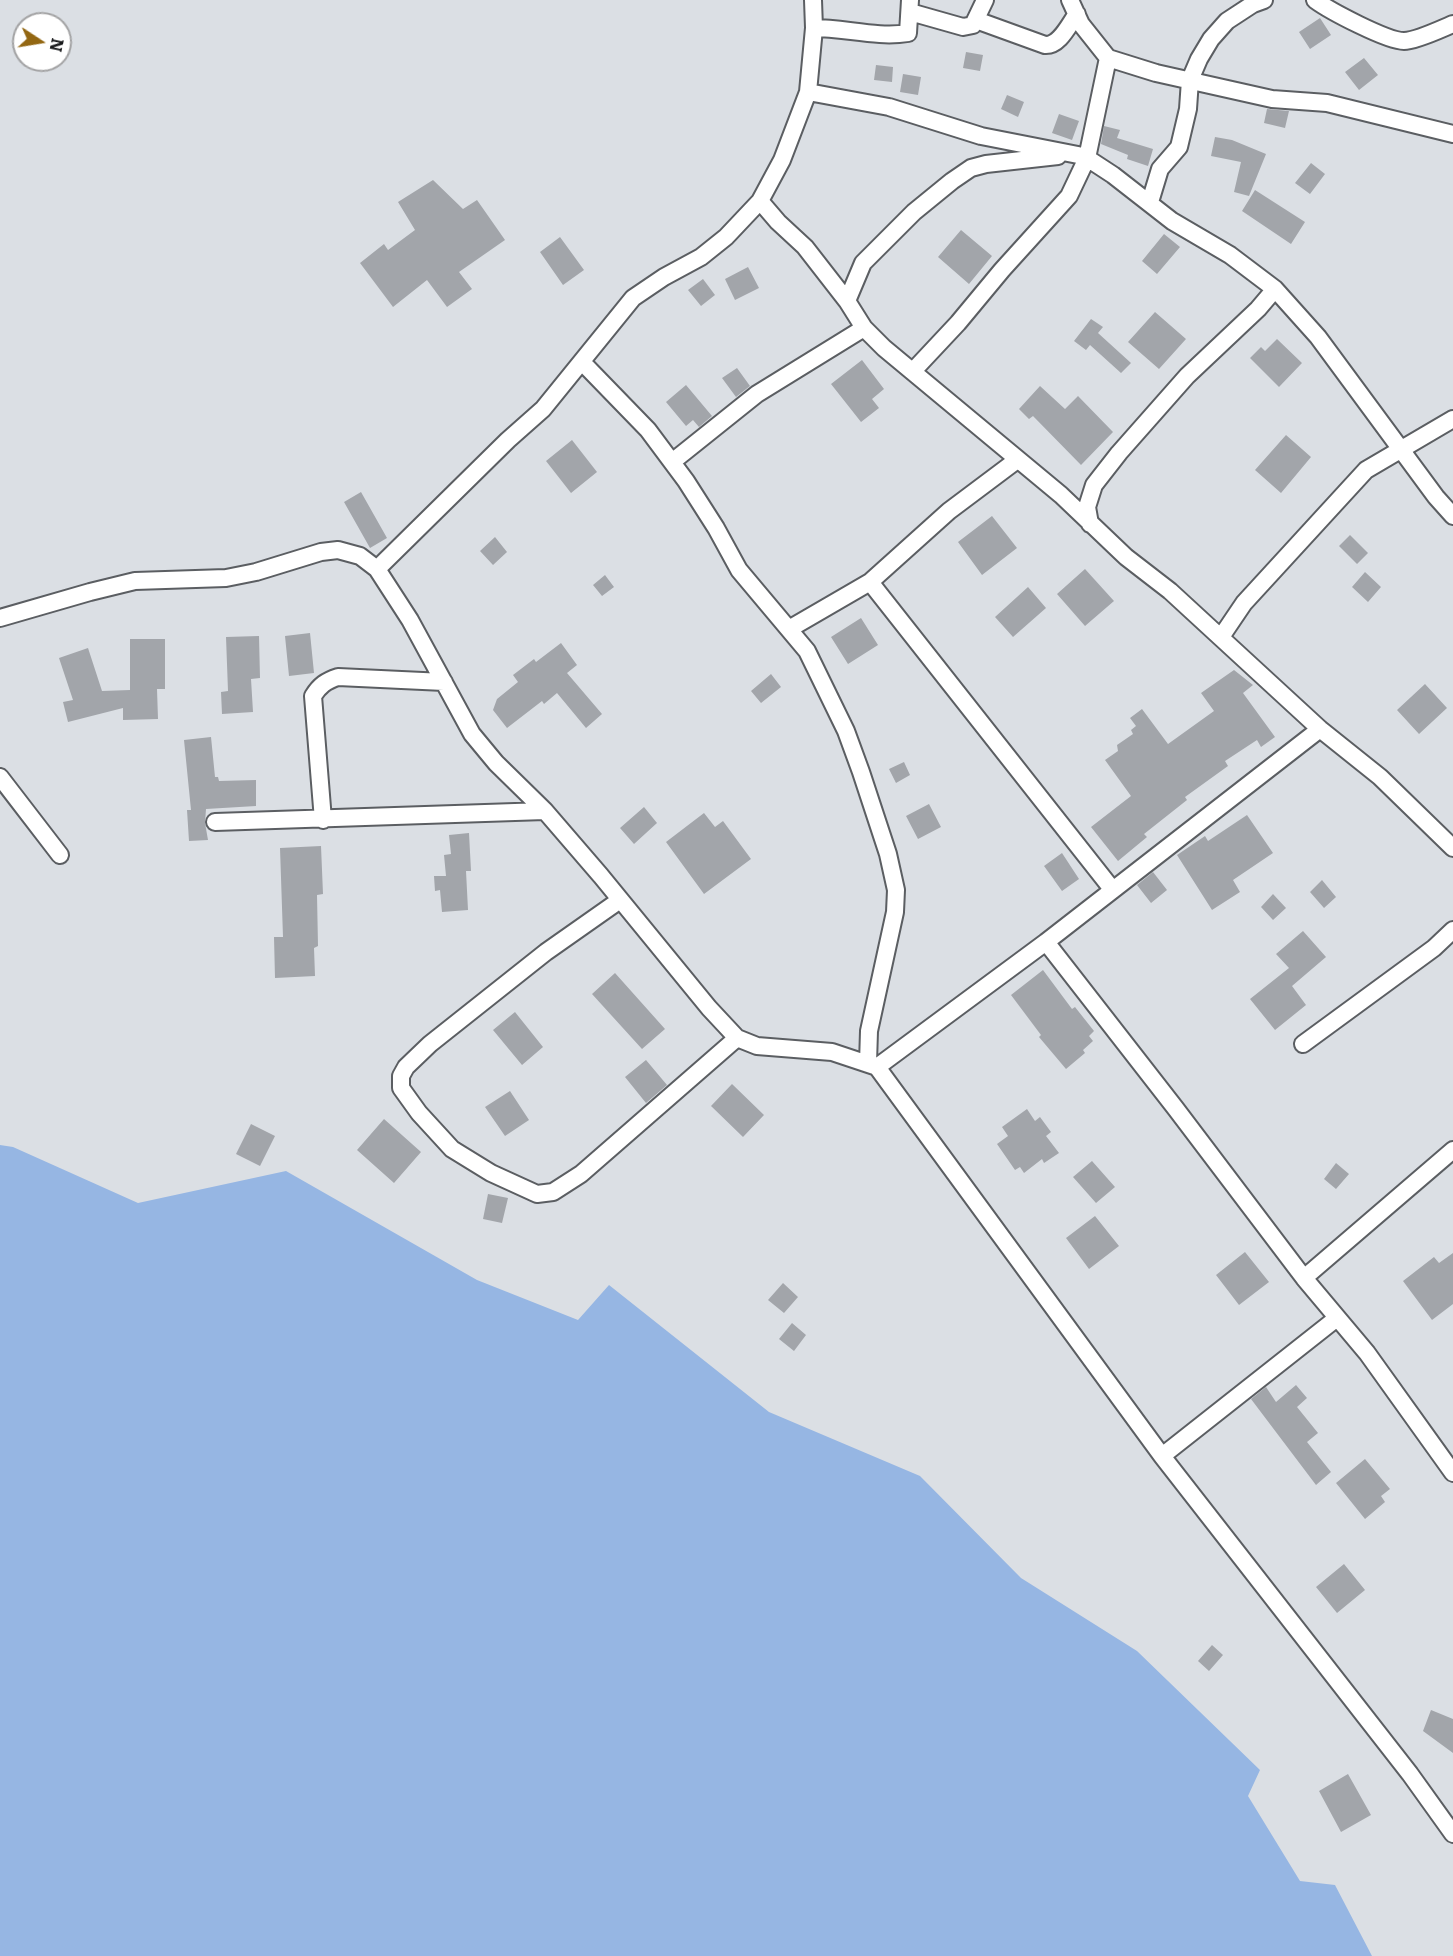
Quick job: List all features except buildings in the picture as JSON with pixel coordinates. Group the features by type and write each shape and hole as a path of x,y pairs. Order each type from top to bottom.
{"street":[{"path":"377,569 508,440 543,409 583,363 633,298 701,257 726,237 760,201 782,160 808,92 814,28 813,0"},
{"path":"814,28 840,28 878,34 908,33 910,6 963,27 973,25 985,0"},
{"path":"1150,202 1160,169 1179,147 1188,109 1190,80 1210,39 1227,21 1253,4 1264,0"},
{"path":"1315,0 1329,10 1384,36 1406,42 1453,24"},
{"path":"976,20 1051,46 1057,41 1073,7"},
{"path":"1073,7 1081,24 1108,58 1156,73 1272,99 1338,105 1453,134"},
{"path":"913,371 1069,196 1087,158 1108,58"},
{"path":"808,92 889,107 981,136 1087,158 1150,202 1172,221 1230,255 1275,289 1318,337 1436,497 1453,516"},
{"path":"847,302 863,263 914,212 970,168 986,164 1052,158 1064,153"},
{"path":"760,201 778,222 805,247 864,328 1061,495 1090,524 1221,637 1320,729 1380,777 1453,849"},
{"path":"1090,524 1087,507 1094,485 1119,453 1187,376 1258,309 1275,289"},
{"path":"672,462 757,394 864,328"},
{"path":"583,363 648,430 672,462 716,528 739,570 807,651 846,731 888,854 896,890 895,912 868,1031 873,1065 1162,1456 1410,1774 1453,1834"},
{"path":"1221,637 1245,603 1366,470 1453,419"},
{"path":"789,629 870,582 949,511 1017,460"},
{"path":"0,618 90,592 135,582 226,578 256,572 321,552 338,550 360,556 377,569 410,620 472,734 495,763 545,811 709,1008 737,1038 757,1046 832,1052 873,1065"},
{"path":"870,582 1112,889"},
{"path":"323,820 313,696 319,687 327,680 339,677 444,682"},
{"path":"873,1065 1046,942 1320,729"},
{"path":"0,777 60,855"},
{"path":"215,822 545,811"},
{"path":"620,900 546,952 430,1044 406,1067 401,1076 401,1088 419,1113 452,1149 491,1173 537,1194 553,1192 580,1174 737,1038"},
{"path":"1303,1044 1434,948 1453,930"},
{"path":"1046,942 1304,1278 1367,1353 1453,1473"},
{"path":"1304,1278 1449,1158"},
{"path":"1162,1456 1337,1318"}],"shaded area":[{"path":"0,1145 13,1147 138,1203 286,1171 477,1280 578,1320 609,1285 769,1412 920,1476 1021,1578 1137,1651 1260,1770 1248,1796 1300,1881 1335,1885 1372,1956 0,1956"}]}
